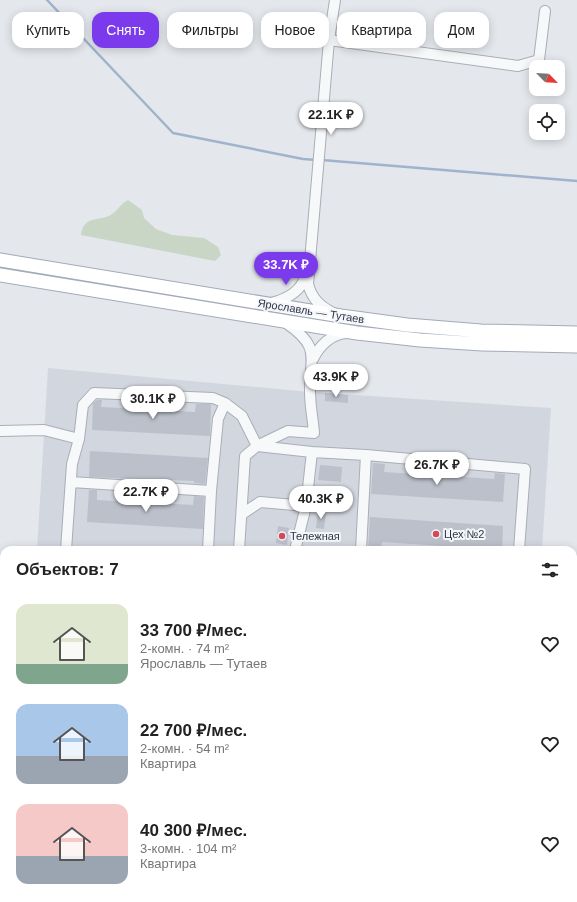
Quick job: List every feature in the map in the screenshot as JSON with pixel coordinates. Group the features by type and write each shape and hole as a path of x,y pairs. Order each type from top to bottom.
{"main road":[{"name":"Ярославль — Тутаев","path":"0,260 341,316 407,325 481,331 577,333"},
{"name":"Ярославль — Тутаев","path":"0,275 356,333 420,340 574,347"}],"street":[{"path":"335,0 329,40 518,66 539,60 546,11"},
{"path":"328,48 308,269 308,284 310,293 315,301 341,316"},
{"path":"266,304 291,296 300,288 308,269"},
{"path":"239,546 245,456 257,446 288,431 314,433 310,392 313,359 309,344 301,333 286,322"},
{"path":"313,359 318,349 330,339 342,333 356,333"},
{"path":"66,546 72,464 79,439 83,405 94,393 213,398 225,403 242,416 257,446"},
{"path":"208,546 211,491 218,419 225,403"},
{"path":"0,431 44,430 79,439"},
{"path":"257,446 525,470 519,546"},
{"path":"296,546 306,506 312,452"},
{"path":"361,546 366,455"},
{"path":"71,482 211,491"},
{"path":"242,514 260,502 306,506"}],"shaded area":[{"path":"48,368 310,392 551,408 542,546 37,546"}],"green space":[{"path":"128,200 142,210 144,218 156,229 172,235 204,238 218,247 221,255 215,261 81,235 85,225 88,222 109,216"}],"building":[{"path":"325,393 348,395 348,403 325,401"},
{"path":"97,400 102,400 101,407 195,412 196,404 211,404 210,436 92,430 93,403"},
{"path":"90,451 208,458 205,484 194,483 194,481 89,477"},
{"path":"373,463 385,464 384,472 494,479 495,473 505,474 503,502 371,494"},
{"path":"320,465 342,467 341,482 318,480"},
{"path":"89,490 97,490 97,500 193,505 194,496 204,497 203,529 87,522"},
{"path":"318,510 326,511 324,529 316,528"},
{"name":"Цех №2","path":"370,517 503,526 502,546 442,546 382,542 382,546 368,546"},
{"name":"Тележная","path":"278,526 289,528 287,545 276,543"}],"waterway":[{"path":"47,0 173,133 303,159 317,160"},
{"path":"322,160 577,181"}],"place":[{"name":"Цех №2","path":"436,534"},
{"name":"Тележная","path":"282,536"}]}
